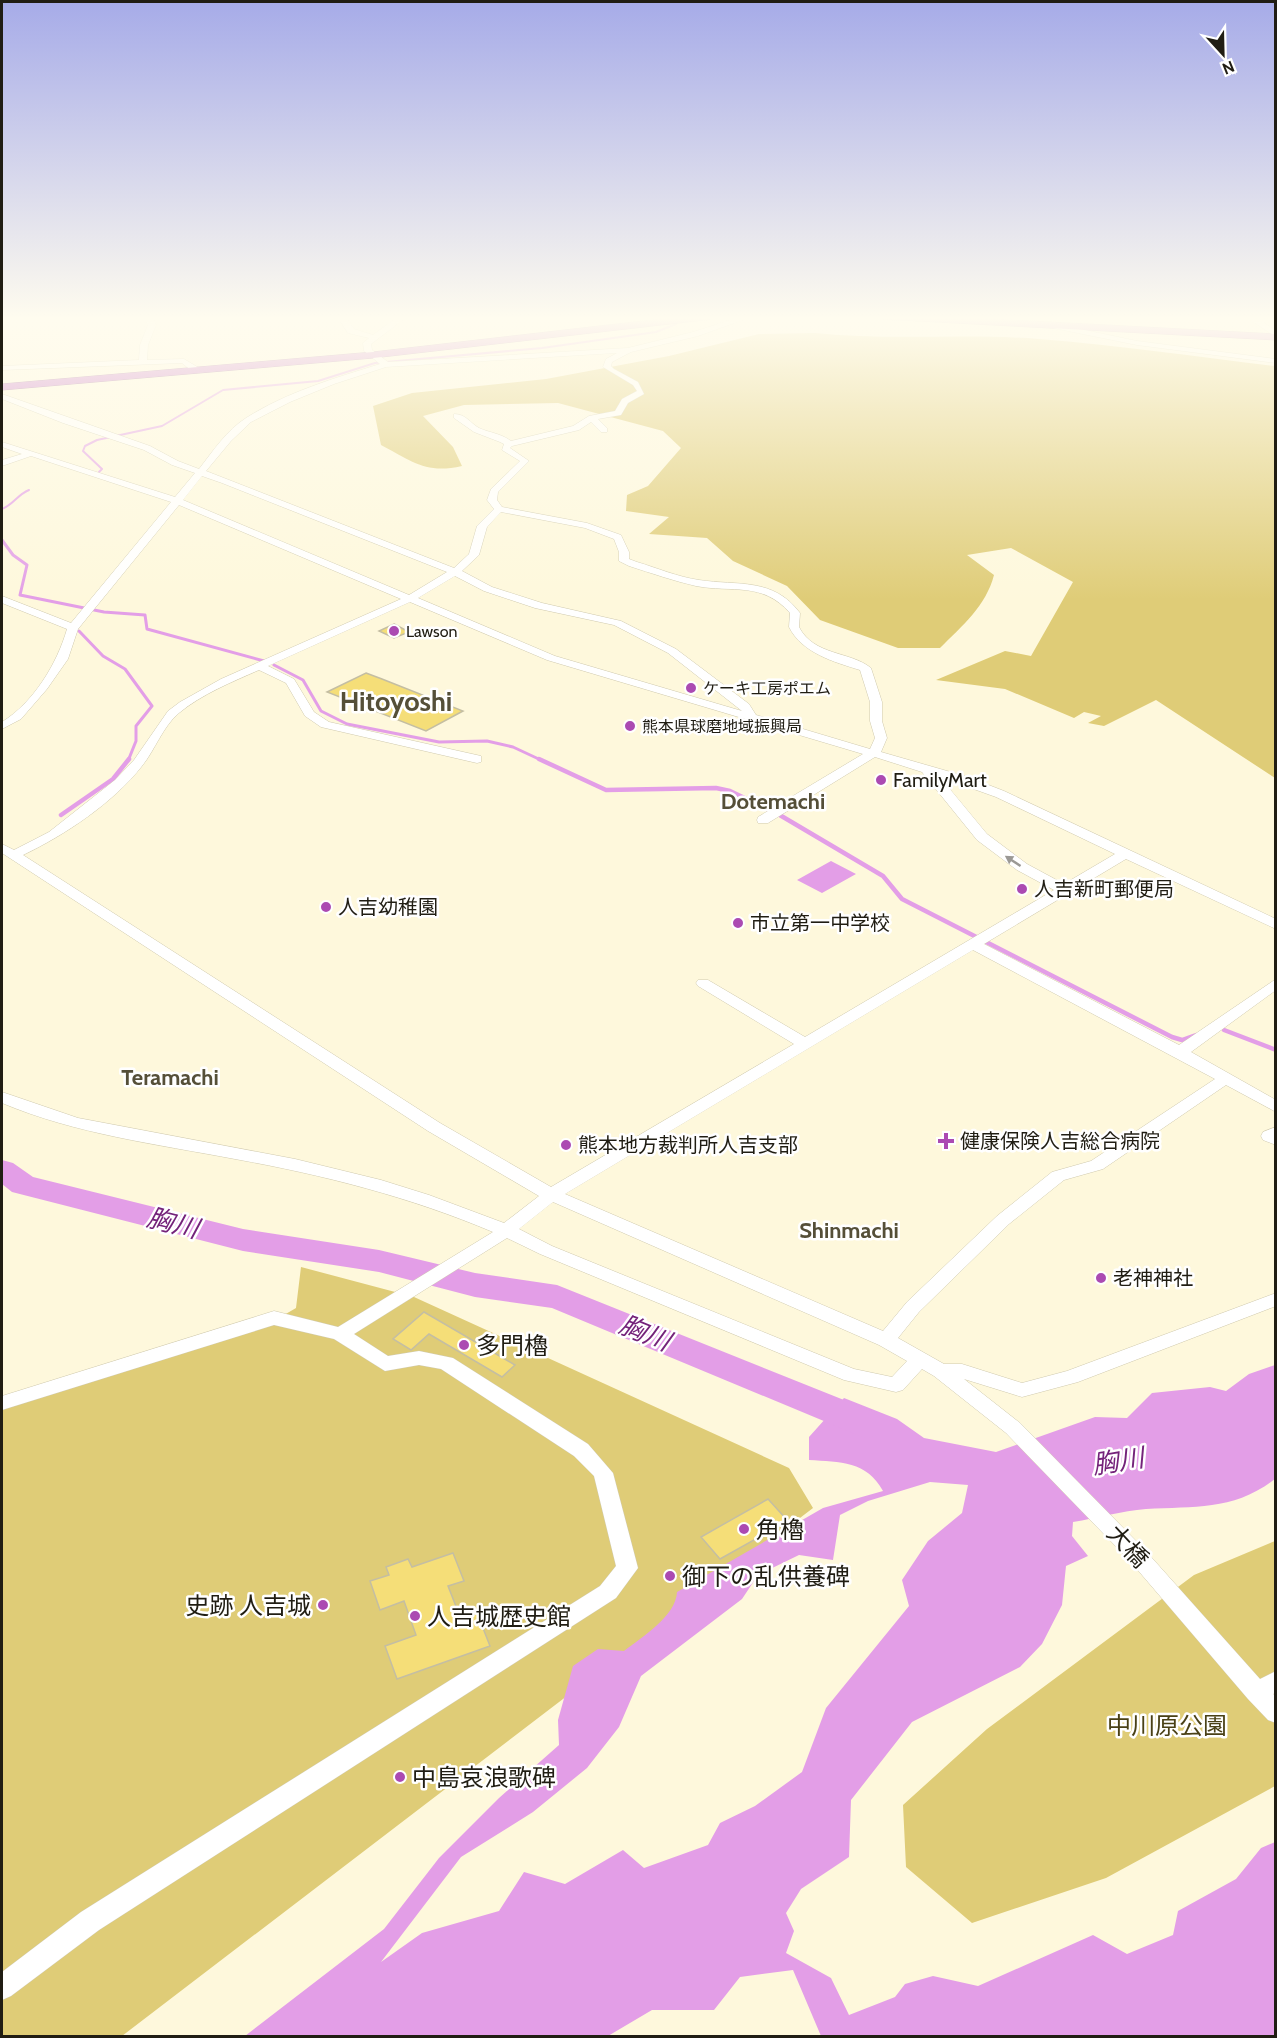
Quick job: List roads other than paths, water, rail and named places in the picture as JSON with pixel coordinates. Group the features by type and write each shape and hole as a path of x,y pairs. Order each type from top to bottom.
{"street":[{"path":"44,411 455,572 488,589 539,606 617,623 672,651 745,706 750,715"},
{"path":"2,726 13,721 61,661 73,628 200,473 248,420 267,411"},
{"path":"619,411 592,418 576,428 509,444 505,447 525,461 494,491 492,500 499,509 588,526 618,537 624,552 624,561 633,564 698,583 737,585 773,593 783,599 795,613 793,624 796,632 810,646 865,668 876,702 876,721 881,738 875,752 762,820"},
{"path":"457,416 468,420 479,431 494,433 509,444"},
{"path":"592,418 604,430"},
{"path":"2,444 177,501 551,658 875,752 1000,794 1275,925"},
{"path":"2,463 30,454"},
{"path":"7,852 54,835 119,783 138,764 172,713 184,704 260,666 409,598 455,572 474,555 482,526 499,509"},
{"path":"2,599 73,628"},
{"path":"260,666 290,681 309,714 325,725 477,759"},
{"path":"926,768 982,837 1015,862 1064,890"},
{"path":"7,852 434,1127 551,1195 886,1340 941,1371 962,1371 1022,1390 1071,1377 1275,1299"},
{"path":"340,1334 501,1234 551,1195 975,945 1126,853"},
{"path":"975,945 1180,1052 1275,1107"},
{"path":"703,983 805,1044"},
{"path":"1180,1052 1275,983"},
{"path":"886,1340 913,1307 1003,1220 1058,1176 1097,1165 1225,1079"},
{"path":"2,1097 25,1108 84,1125 209,1148 393,1188 433,1200 501,1234 546,1250 851,1375 896,1385 919,1360"},
{"path":"1275,1132 1269,1136 1275,1140"},
{"path":"2,1403 274,1318 340,1334 386,1364 419,1358 446,1363 581,1450 603,1473 627,1568 608,1592 90,1921 2,1986"},
{"name":"大橋","path":"941,1371 1013,1428 1266,1686 1275,1713"}],"water":[{"path":"831,861 856,874 822,893 797,880"},
{"path":"1275,1365 1275,1479 1244,1497 1229,1502 1198,1507 1137,1510 1073,1522 1072,1536 1088,1556 1066,1566 1062,1605 1042,1644 1020,1667 912,1722 851,1800 849,1857 801,1889 786,1913 794,1931 786,1953 831,1978 849,2015 895,1997 905,1984 933,1976 978,1986 1093,1935 1127,1954 1173,1935 1178,1911 1236,1879 1261,1848 1275,1842 1275,2036 821,2036 793,1970 740,1977 714,2010 652,2010 608,2036 245,2036 384,1929 439,1858 499,1798 559,1745 558,1720 573,1666 598,1649 624,1651 665,1618 675,1601 677,1592 823,1508 883,1491 869,1474 852,1465 809,1460 809,1437 844,1398 897,1419 924,1438 996,1452 1095,1417 1127,1418 1152,1393 1210,1387 1226,1391 1249,1374","holes":["930,1482 968,1485 962,1513 928,1541 902,1580 909,1606 826,1708 802,1772 755,1806 720,1823 708,1845 644,1868 623,1850 565,1884 524,1872 499,1911 422,1933 381,1962 461,1857 533,1812 587,1768 619,1727 641,1676 742,1599 758,1575 799,1555 833,1560 840,1515 868,1501"]}],"waterway":[{"path":"99,472 102,469 83,451 85,446 97,440 162,426 187,411"},
{"path":"2,509 29,490"},
{"path":"2,540 13,555 27,565 20,595 104,612 145,615 147,629 264,661"},
{"path":"79,631 103,656 125,669 152,706 136,726 136,741 129,760"},
{"path":"274,665 303,680 321,711 347,724 439,742 487,741 513,747 543,761"},
{"path":"539,759 606,790 716,788 730,791 773,812"},
{"path":"61,815 113,779 129,760"},
{"path":"778,814 883,876 902,899 1172,1037 1182,1040 1196,1035"},
{"path":"1224,1030 1276,1050"},
{"name":"胸川","path":"2,1170 23,1185 243,1240 379,1261 475,1285 557,1297 867,1424"}],"place":[{"name":"Lawson","path":"394,631"},
{"name":"ケーキ工房ポエム","path":"691,688"},
{"name":"熊本県球磨地域振興局","path":"630,726"},
{"name":"FamilyMart","path":"881,780"},
{"name":"人吉新町郵便局","path":"1022,889"},
{"name":"人吉幼稚園","path":"326,907"},
{"name":"市立第一中学校","path":"738,923"},
{"name":"健康保険人吉総合病院","path":"946,1141"},
{"name":"熊本地方裁判所人吉支部","path":"566,1145"},
{"name":"老神神社","path":"1101,1278"},
{"name":"多門櫓","path":"464,1345"},
{"name":"角櫓","path":"744,1529"},
{"name":"御下の乱供養碑","path":"670,1576"},
{"name":"史跡 人吉城","path":"323,1605"},
{"name":"人吉城歴史館","path":"415,1616"},
{"name":"中島哀浪歌碑","path":"400,1777"}],"district":[{"name":"Hitoyoshi","path":"396,701"},
{"name":"Dotemachi","path":"773,801"},
{"name":"Teramachi","path":"170,1077"},
{"name":"Shinmachi","path":"849,1230"}],"park label":[{"name":"中川原公園","path":"1167,1725"}]}
